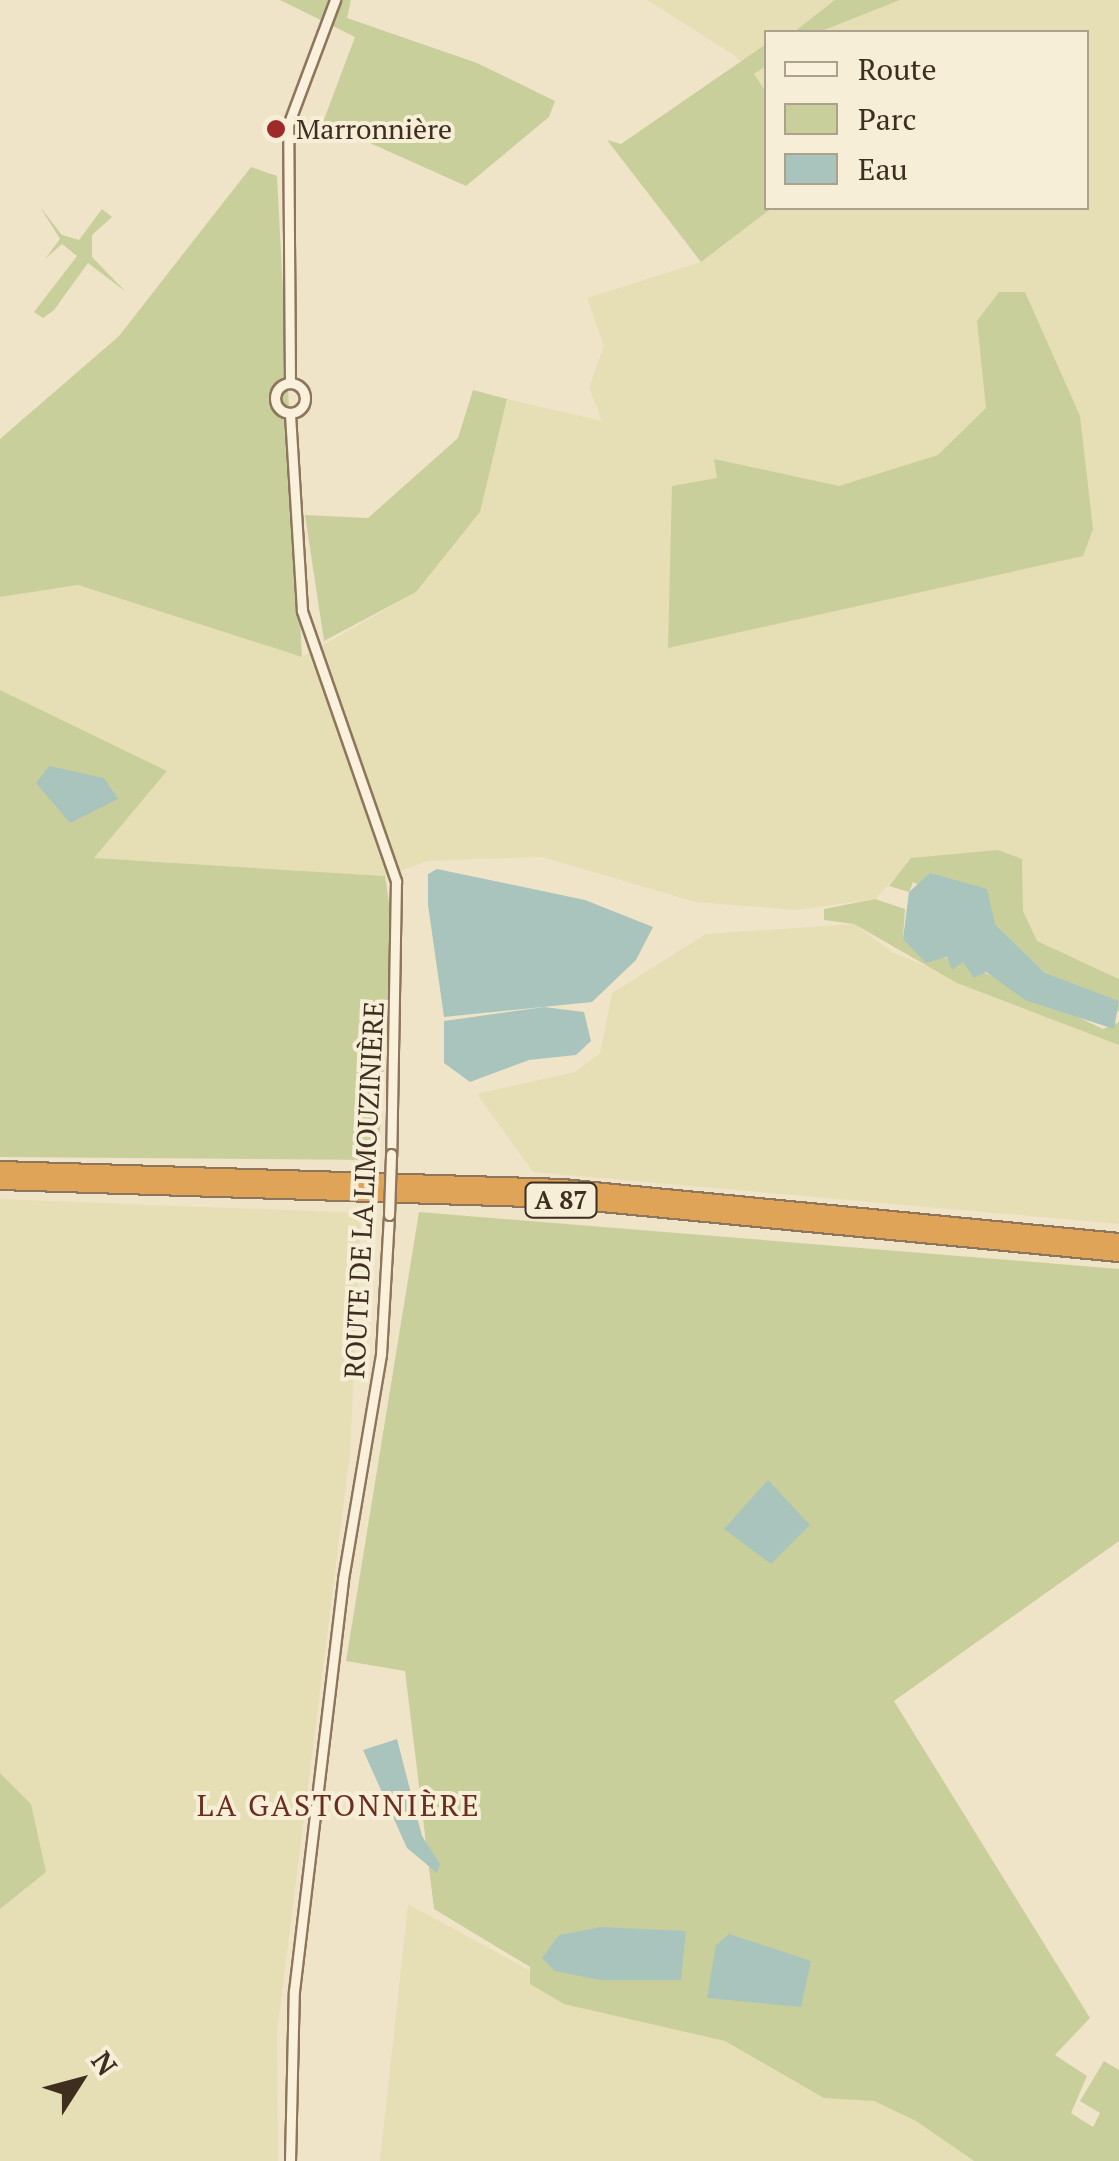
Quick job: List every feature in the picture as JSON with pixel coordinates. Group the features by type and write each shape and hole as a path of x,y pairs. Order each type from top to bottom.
{"highway":[{"name":"A 87","path":"0,1169 578,1188 1119,1240"},
{"name":"A 87","path":"0,1182 578,1201 1119,1254"}],"street":[{"path":"290,383 306,398 290,414 275,400 290,383 288,126 336,0"},
{"name":"ROUTE DE LA LIMOUZINIÈRE","path":"290,414 302,610 396,881 392,1154 381,1354 343,1579 296,1974 290,2161"}],"shaded area":[{"path":"647,0 1119,0 1119,979 1037,941 1023,911 1022,859 914,859 875,899 796,910 696,902 542,857 428,861 385,876 93,858 167,771 0,690 0,597 78,585 302,657 416,592 478,515 507,399 602,421 589,387 604,346 587,298 701,262 769,210 1089,210 1089,30 764,30 764,95 737,57"},
{"path":"854,924 894,953 1119,1043 1119,1224 533,1172 477,1094 575,1072 600,1053 612,993 706,934"},
{"path":"0,1199 361,1213 350,1453 277,2032 278,2161 0,2161"},
{"path":"408,1904 579,1997 768,2050 916,2121 974,2161 380,2161"}],"green space":[{"path":"280,0 351,0 347,18 477,63 555,101 549,117 466,186 323,122 355,37"},
{"path":"835,0 900,0 824,30 797,30"},
{"path":"764,45 764,67 754,74 764,89 764,210 769,210 701,262 607,140 621,144"},
{"path":"251,167 277,176 302,657 78,585 0,597 0,439 119,336"},
{"path":"40,207 62,235 79,240 102,209 112,217 92,235 92,257 126,292 88,263 54,310 43,318 34,312 77,256 62,244 45,259 60,239"},
{"path":"999,292 1025,292 1080,416 1093,529 1083,556 668,648 672,486 717,478 714,459 839,486 938,455 986,408 977,321"},
{"path":"473,390 507,399 480,512 416,592 324,641 305,515 368,518 458,438"},
{"path":"0,690 167,771 94,858 385,876 393,929 378,1160 0,1157"},
{"path":"998,850 1022,859 1023,911 1037,941 1119,979 1119,1012 1045,973 995,924 913,882 909,892 889,886 911,858"},
{"path":"875,899 905,909 903,938 920,952 962,962 1103,1029 1119,1022 1119,1045 957,983 854,924 824,920 824,909"},
{"path":"419,1212 1119,1269 1119,1541 894,1701 1090,2018 1055,2055 1087,2076 1071,2113 1093,2127 1100,2113 1080,2101 1104,2061 1119,2070 1119,2161 974,2161 916,2121 874,2101 824,2098 725,2041 564,2004 530,1984 530,1967 434,1909 405,1671 346,1661"},
{"path":"0,1773 31,1804 46,1872 0,1909"}],"water":[{"path":"49,766 104,778 118,799 70,823 36,783"},
{"path":"437,869 585,900 653,927 636,960 592,1002 444,1017 428,905 428,874"},
{"path":"930,873 987,889 995,924 1045,973 1119,1001 1114,1029 1025,1000 986,972 974,978 963,962 952,970 947,957 926,963 903,939 909,892"},
{"path":"544,1007 584,1012 591,1041 576,1055 529,1060 470,1082 444,1063 444,1021"},
{"path":"768,1480 810,1525 771,1564 724,1529"},
{"path":"397,1739 422,1836 440,1864 437,1873 407,1848 363,1750"},
{"path":"601,1927 686,1931 681,1980 599,1980 555,1971 542,1958 559,1935"},
{"path":"729,1934 811,1961 801,2007 707,1998 716,1945"}],"place":[{"name":"Marronnière","path":"276,129"}],"district":[{"name":"LA GASTONNIÈRE","path":"339,1805"}]}
